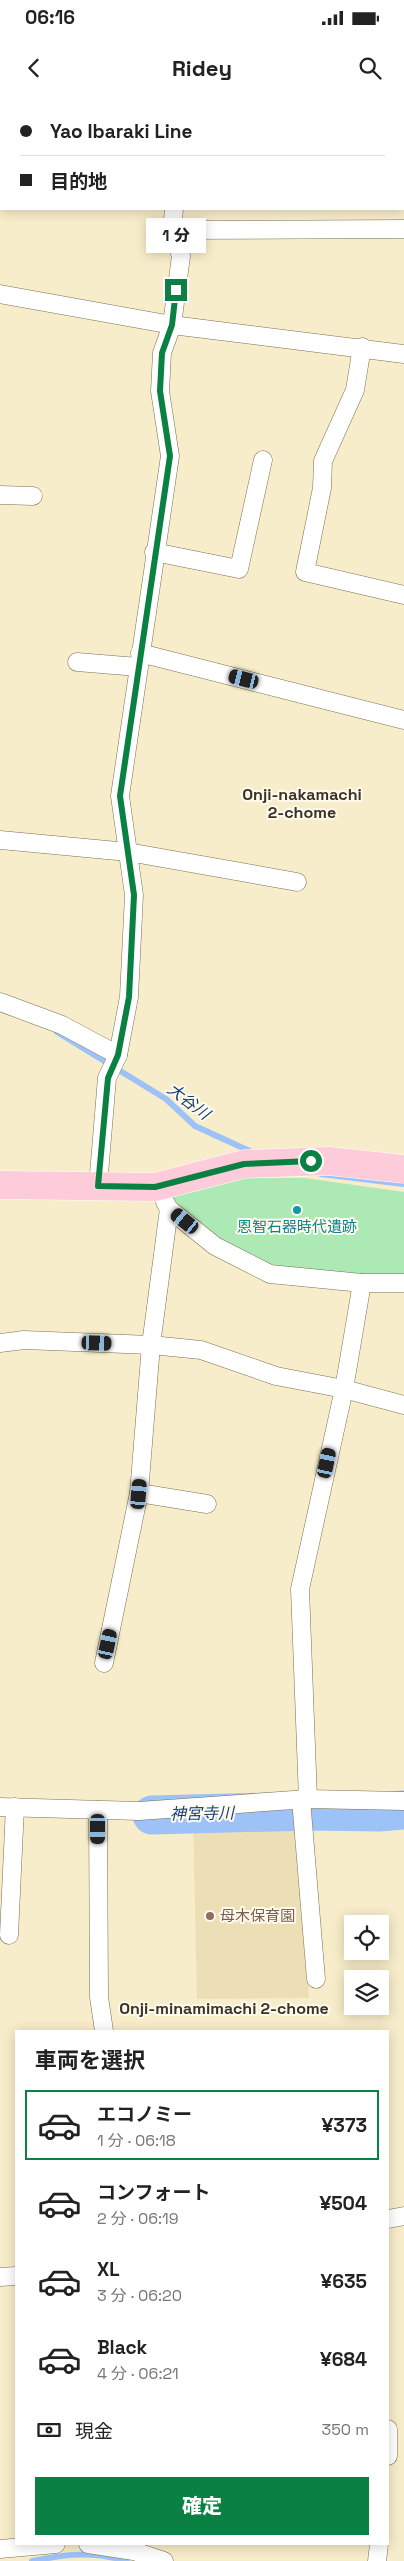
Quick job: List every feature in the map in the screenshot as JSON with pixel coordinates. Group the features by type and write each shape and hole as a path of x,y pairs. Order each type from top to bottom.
{"main road":[{"path":"0,1185 98,1186 162,1198 244,1164 328,1160 404,1169"}],"street":[{"path":"98,1186 108,1078 118,1055 129,997 134,895 120,796 154,552 170,456 160,391 162,353 172,325 181,256 172,230 174,210"},
{"path":"172,230 404,229"},
{"path":"0,294 172,325 362,347 404,354"},
{"path":"362,347 355,390 324,461 322,488 305,572 404,595"},
{"path":"154,552 239,568 263,460"},
{"path":"0,495 33,496"},
{"path":"77,662 139,660 404,720"},
{"path":"0,840 128,852 297,882"},
{"path":"0,1002 62,1025 118,1055"},
{"path":"162,1198 216,1246 270,1274 362,1283 404,1283"},
{"path":"104,1663 139,1494 162,1198"},
{"path":"316,1980 304,1799 300,1589 344,1388 362,1283"},
{"path":"0,1343 24,1340 152,1345 201,1350 276,1376 344,1388 404,1405"},
{"path":"139,1494 207,1504"},
{"path":"9,1934 8,1807 139,1811 304,1799 404,1801"},
{"path":"98,1810 99,1997 104,2030"},
{"path":"389,2219 404,2216"},
{"path":"0,2277 15,2276"},
{"path":"0,2549 45,2545"},
{"path":"94,2545 134,2552 164,2561"},
{"path":"377,2561 379,2545"}],"shaded area":[{"path":"288,1817 299,1828 309,1998 197,1999 193,1821"}],"green space":[{"path":"237,1178 305,1178 404,1192 404,1276 310,1274 267,1263 207,1232 168,1197"}],"waterway":[{"name":"大谷川","path":"57,1032 166,1099 195,1126 254,1153"},
{"name":"大谷川","path":"321,1174 404,1184"},
{"name":"神宮寺川","path":"152,1815 309,1811 379,1812 404,1810"},
{"path":"32,2561 80,2555 102,2556 127,2561"}],"place":[{"name":"恩智石器時代遺跡","path":"297,1210"},
{"name":"母木保育園","path":"210,1916"}],"district":[{"name":"Onji-nakamachi 2-chome","path":"302,803"},
{"name":"Onji-minamimachi 2-chome","path":"224,2008"}],"route":[{"path":"176,290 172,325 162,353 160,391 170,456 154,552 120,796 134,895 129,997 118,1055 108,1078 98,1186 155,1187 244,1164 311,1161"}]}
